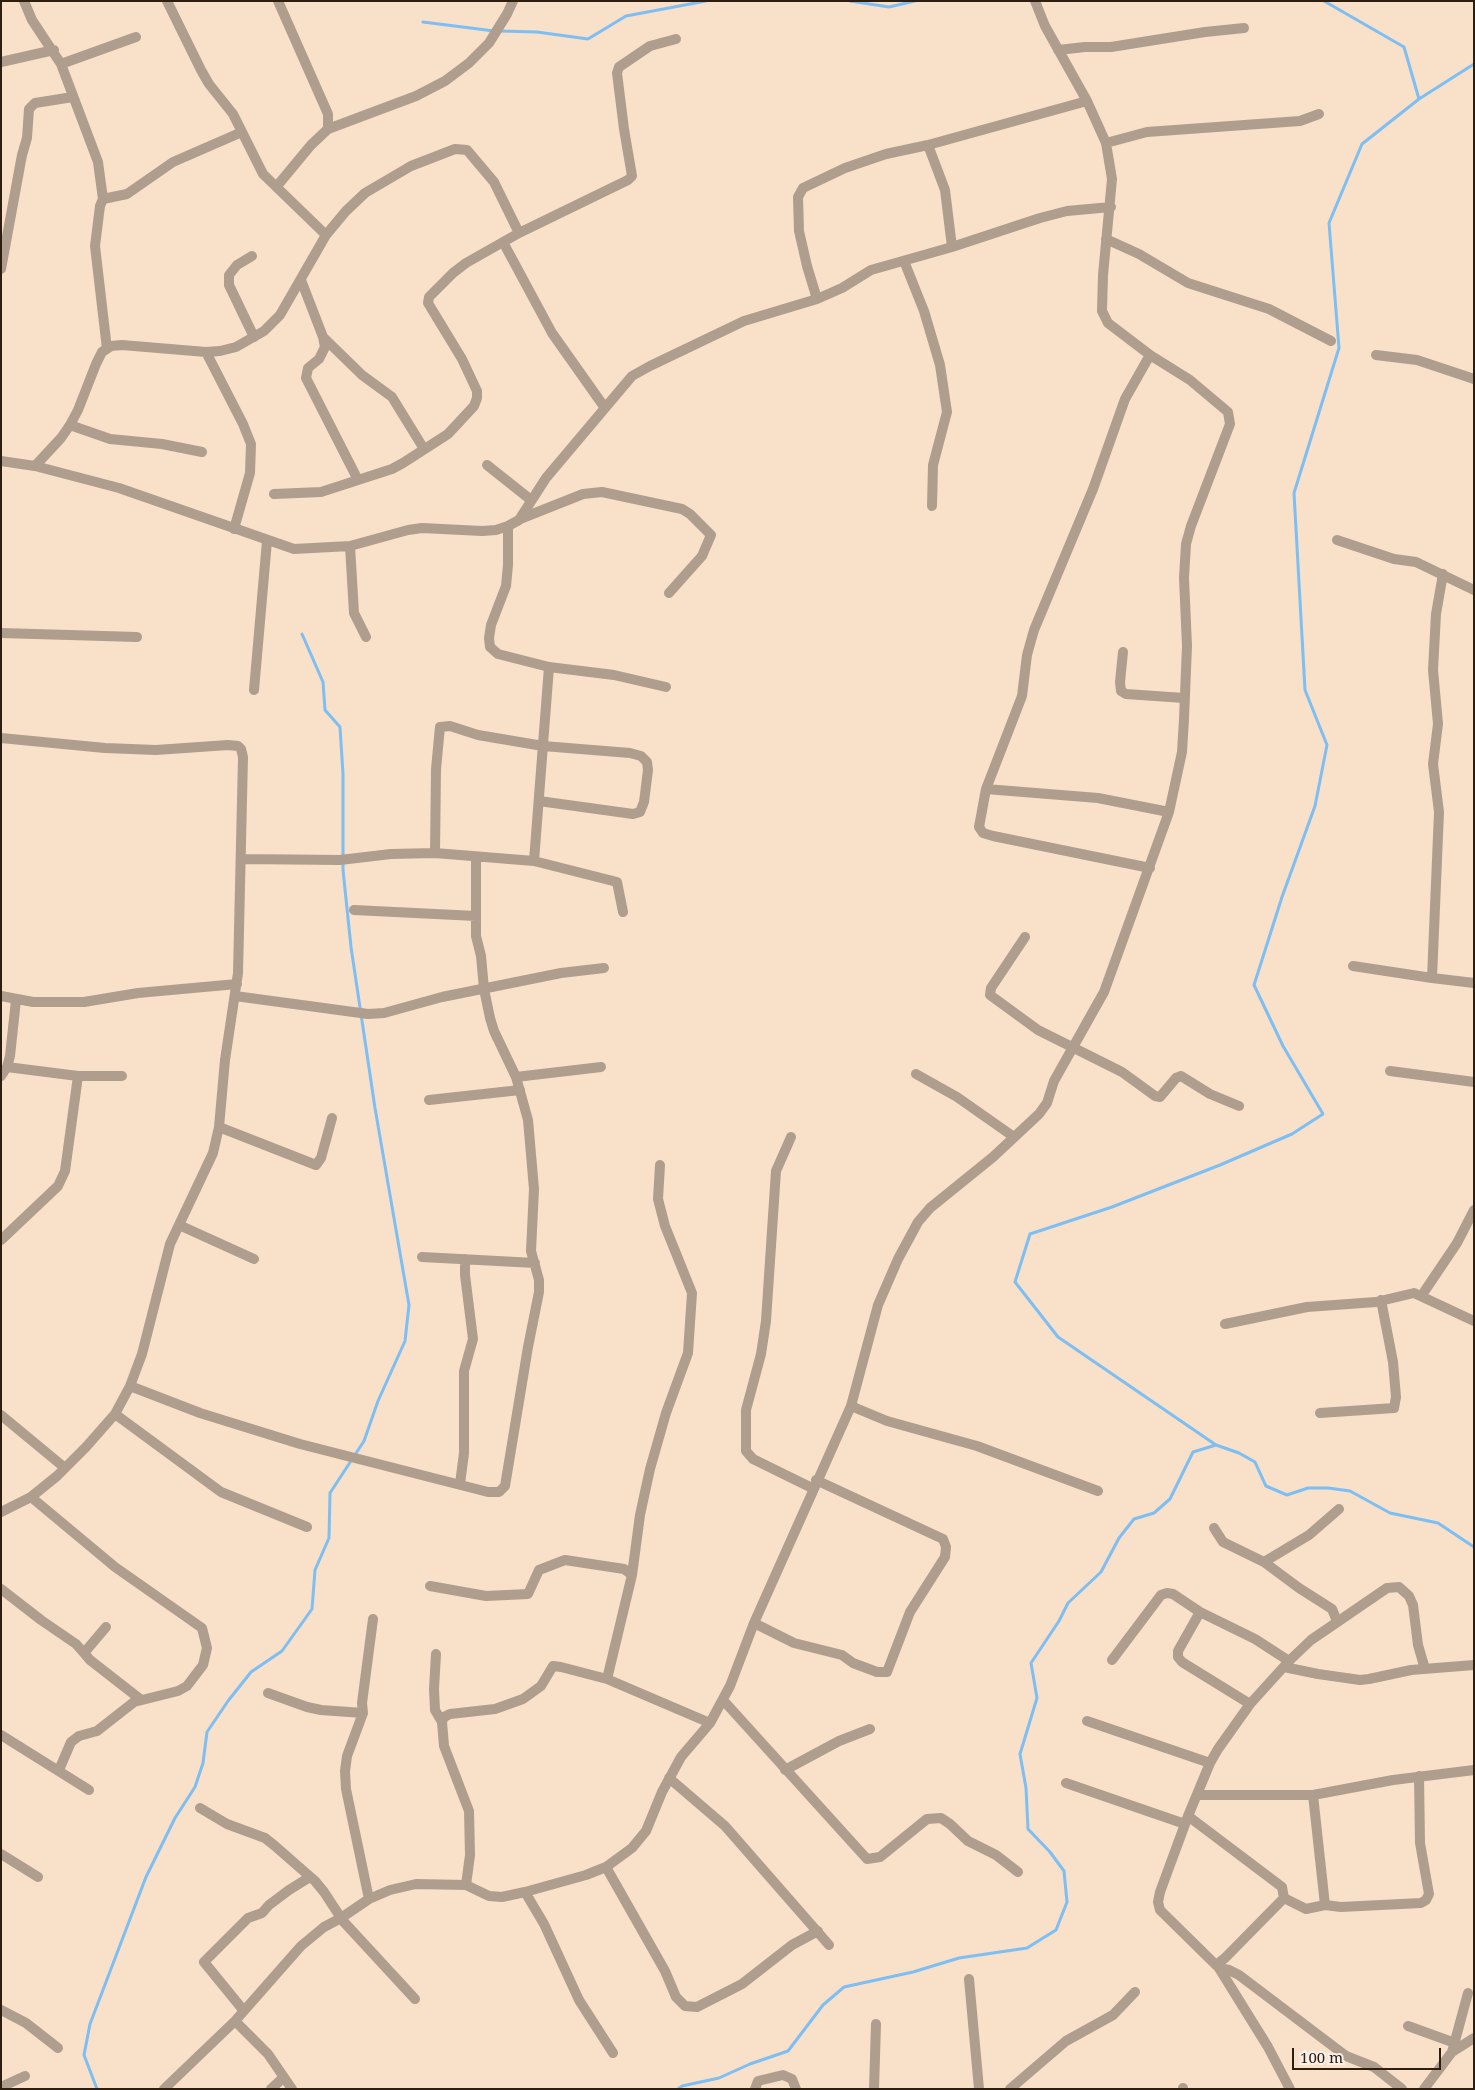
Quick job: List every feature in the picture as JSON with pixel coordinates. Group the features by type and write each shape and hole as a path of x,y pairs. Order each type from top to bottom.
{"street":[{"path":"24,1 32,20 54,50 61,64 98,162 103,198 100,206 95,246 107,349"},
{"path":"167,1 208,84 233,114 263,174 326,235"},
{"path":"278,1 328,114 328,129"},
{"path":"277,186 311,144 328,129 416,96 445,81 469,63 489,43 508,14 513,1"},
{"path":"164,2089 244,2011 300,1946 324,1927 369,1899 390,1890 416,1884 466,1885 489,1896 502,1897 525,1892 606,1867 632,1848 646,1831 669,1778 682,1757 710,1723 723,1700 814,1484 850,1406 878,1305 898,1259 918,1222 930,1208 965,1181 1039,1114 1047,1103 1054,1081 1104,992 1169,812 1182,752 1187,646 1184,578 1186,544 1230,424 1228,412 1190,380 1150,355 1108,323 1102,311 1112,179 1106,143 1087,101 1058,50 1035,1"},
{"path":"1058,50 1085,46 1111,47 1205,32 1244,28"},
{"path":"61,64 136,37"},
{"path":"274,494 320,492 392,469 448,434 474,406 477,391 462,359 428,303 428,296 466,263 519,233 628,180 632,176 617,73 619,68 650,46 676,39"},
{"path":"1,62 54,50"},
{"path":"1,269 22,155 27,138 29,109 35,103 74,97"},
{"path":"817,299 799,231 798,197 803,188 845,168 886,154 928,145 1087,101"},
{"path":"1106,143 1147,132 1300,121 1319,114"},
{"path":"103,198 127,194 173,162 242,132"},
{"path":"928,145 945,190 952,247"},
{"path":"35,466 61,438 70,425 102,352 111,346 122,345 206,352 236,347 264,331 280,315 326,235 346,211 365,193 411,166 455,149 467,150 494,182 519,233"},
{"path":"519,520 546,478 632,376 650,366 744,320 817,299 842,288 871,270 1066,211 1111,207"},
{"path":"1106,239 1139,254 1188,282 1269,310 1331,341"},
{"path":"502,242 552,334 605,408"},
{"path":"252,256 237,265 229,275 229,285 254,337"},
{"path":"904,260 924,311 940,365 947,412 945,426 933,465 932,506"},
{"path":"301,280 325,347 319,360 308,368 306,378 358,480"},
{"path":"323,338 362,375 392,397 424,449"},
{"path":"206,352 244,424 251,444 250,473 234,528"},
{"path":"1150,355 1124,399 1093,489 1034,630 1026,655 1022,696 986,789 979,818 979,827 983,833 1150,868"},
{"path":"1376,356 1417,360 1474,379"},
{"path":"70,425 110,439 162,444 202,452"},
{"path":"1,461 35,466 119,488 294,549 350,546 422,528 482,531 508,526 561,501 583,494 602,492 682,509 690,514 711,535 702,556 669,593"},
{"path":"487,465 531,500"},
{"path":"508,526 506,586 491,625 488,638 490,648 498,654 549,667 614,675 666,687"},
{"path":"1338,540 1394,558 1416,562 1474,590"},
{"path":"254,690 267,541"},
{"path":"350,546 354,613 366,637"},
{"path":"1432,978 1439,812 1433,764 1438,730 1437,699 1433,670 1436,614 1443,574"},
{"path":"1,633 136,637"},
{"path":"1123,652 1121,691 1126,694 1184,698"},
{"path":"534,861 549,667"},
{"path":"435,854 436,769 440,727 450,726 478,735 544,746 630,753 641,756 647,762 648,770 644,802 640,812 633,814 539,801"},
{"path":"1,738 105,748 156,750 228,745 238,746 243,757 242,859 237,984 225,1060 219,1127 213,1153 166,1257 142,1354 130,1386 115,1414 86,1447 31,1497 1,1512"},
{"path":"986,789 1098,798 1169,812"},
{"path":"242,859 340,860 391,854 435,854 534,861 616,882 623,912"},
{"path":"130,1386 200,1413 300,1444 488,1492 499,1492 504,1486 508,1477 540,1280 531,1242 534,1189 528,1120 516,1077 494,1031 484,989 481,956 476,936 476,857"},
{"path":"354,910 476,916"},
{"path":"1025,937 991,988 990,995 1038,1030 1122,1072 1155,1096 1160,1097 1176,1078 1181,1076 1210,1094 1239,1106"},
{"path":"1353,966 1474,983"},
{"path":"235,996 368,1014 384,1013 442,997 561,973 604,968"},
{"path":"1,996 33,1002 84,1002 138,993 237,984"},
{"path":"1,1076 7,1067 16,1000"},
{"path":"7,1067 78,1076 122,1076"},
{"path":"516,1077 601,1067"},
{"path":"1390,1071 1474,1082"},
{"path":"916,1074 957,1097 1014,1137"},
{"path":"1,1240 58,1186 65,1171 78,1076"},
{"path":"428,1100 520,1090"},
{"path":"219,1127 316,1165 321,1158 332,1118"},
{"path":"754,1623 794,1643 842,1655 853,1663 877,1672 887,1672 910,1612 945,1557 946,1547 943,1539 753,1459 746,1451 746,1410 761,1354 766,1321 776,1171 791,1137"},
{"path":"607,1679 623,1606 632,1575 640,1515 650,1469 666,1413 688,1353 692,1293 665,1226 658,1198 660,1165"},
{"path":"1422,1295 1457,1243 1474,1210"},
{"path":"179,1225 254,1259"},
{"path":"422,1257 535,1262"},
{"path":"460,1484 464,1448 464,1371 473,1339 464,1275 465,1259"},
{"path":"1225,1324 1308,1307 1359,1304 1414,1293 1422,1295 1474,1321"},
{"path":"1320,1413 1394,1408 1396,1397 1393,1362 1381,1300"},
{"path":"850,1406 887,1421 977,1446 1098,1490"},
{"path":"115,1414 221,1492 307,1526"},
{"path":"1,1415 64,1468"},
{"path":"31,1497 115,1567 202,1628 207,1648 203,1665 187,1686 178,1691 140,1699 97,1731 79,1736 71,1742 59,1770"},
{"path":"1264,1562 1309,1535 1339,1509"},
{"path":"1214,1528 1223,1542 1264,1562 1299,1588 1332,1608 1337,1621"},
{"path":"430,1586 486,1596 528,1594 539,1570 565,1560 624,1569 632,1575"},
{"path":"1290,2089 1276,2062 1218,1966 1164,1915 1158,1902 1160,1892 1210,1763 1250,1704 1311,1640 1387,1588 1399,1587 1410,1596 1414,1605 1418,1645 1425,1669"},
{"path":"1,1589 76,1644 90,1660 140,1699"},
{"path":"1112,1660 1161,1595 1173,1594 1200,1612 1255,1639 1287,1664 1318,1674 1360,1680 1425,1669 1474,1666"},
{"path":"1200,1612 1178,1651 1178,1657 1182,1662 1250,1704"},
{"path":"369,1899 346,1790 345,1771 348,1756 363,1713 362,1703 373,1619"},
{"path":"84,1653 106,1627"},
{"path":"436,1654 434,1689 436,1710 442,1722 444,1746 449,1761 470,1811 470,1855 466,1885"},
{"path":"442,1722 444,1717 450,1714 495,1708 523,1699 541,1686 553,1666 561,1666 607,1679 710,1723"},
{"path":"268,1693 308,1708 363,1713"},
{"path":"723,1700 866,1859 880,1857 927,1819 941,1818 968,1841 996,1856 1018,1872"},
{"path":"1087,1721 1210,1763"},
{"path":"785,1770 839,1740 870,1729"},
{"path":"1,1735 89,1790"},
{"path":"1197,1795 1313,1795 1419,1776 1474,1770"},
{"path":"1284,1898 1306,1909 1325,1905 1341,1907 1420,1903 1426,1900 1428,1894 1420,1843 1419,1776"},
{"path":"669,1778 725,1826 829,1944"},
{"path":"1066,1783 1187,1820 1282,1887 1284,1898"},
{"path":"1313,1795 1325,1905"},
{"path":"200,1808 227,1824 265,1838 310,1877 324,1892 341,1918 415,1999"},
{"path":"1,1854 38,1877"},
{"path":"606,1867 665,1971 676,1997 685,2006 697,2007 742,1984 792,1945 818,1931"},
{"path":"244,2011 204,1962 248,1918 262,1914 269,1905 310,1877"},
{"path":"525,1892 544,1924 579,2000 613,2053"},
{"path":"1218,1966 1284,1898"},
{"path":"1218,1966 1239,1975 1346,2056 1374,2067 1402,2089"},
{"path":"969,1979 979,2089"},
{"path":"1010,2089 1066,2041 1119,2010 1135,1992"},
{"path":"1424,2089 1453,2047 1468,1993"},
{"path":"1,2010 26,2023 58,2048"},
{"path":"235,2020 268,2054 292,2089"},
{"path":"874,2089 876,2024"},
{"path":"1408,2026 1453,2047 1474,2038"},
{"path":"755,2089 758,2081 783,2075 792,2079 796,2089"},
{"path":"1,2087 25,2076"},
{"path":"271,2089 283,2078"}],"waterway":[{"path":"500,31 537,32 588,39 626,16 706,1"},
{"path":"850,1 889,7 915,1"},
{"path":"1324,1 1404,47 1419,99"},
{"path":"423,22 494,31"},
{"path":"1216,1445 1058,1337 1015,1282 1030,1234 1112,1207 1220,1165 1292,1134 1323,1114 1283,1046 1254,985 1282,897 1315,806 1327,745 1305,690 1294,493 1339,348 1329,223 1362,144 1419,99 1474,64"},
{"path":"97,2089 84,2055 90,2024 146,1877 175,1818 195,1787 203,1763 207,1732 251,1672 282,1651 312,1609 315,1570 329,1538 330,1493 364,1441 378,1401 405,1341 409,1305 375,1108 351,947 343,870 343,774 340,727 325,710 323,682 302,634"},
{"path":"678,2089 682,2086 719,2078 750,2064 788,2051 823,2005 844,1987 913,1972 959,1958 1027,1948 1056,1930 1067,1902 1064,1871 1050,1852 1028,1829 1026,1788 1020,1754 1037,1698 1031,1663 1059,1621 1068,1603 1101,1572 1119,1538 1134,1519 1154,1513 1170,1499 1193,1452 1216,1445 1239,1453 1255,1462 1266,1486 1287,1495 1308,1488 1350,1491 1390,1513 1438,1523 1474,1547"}]}
